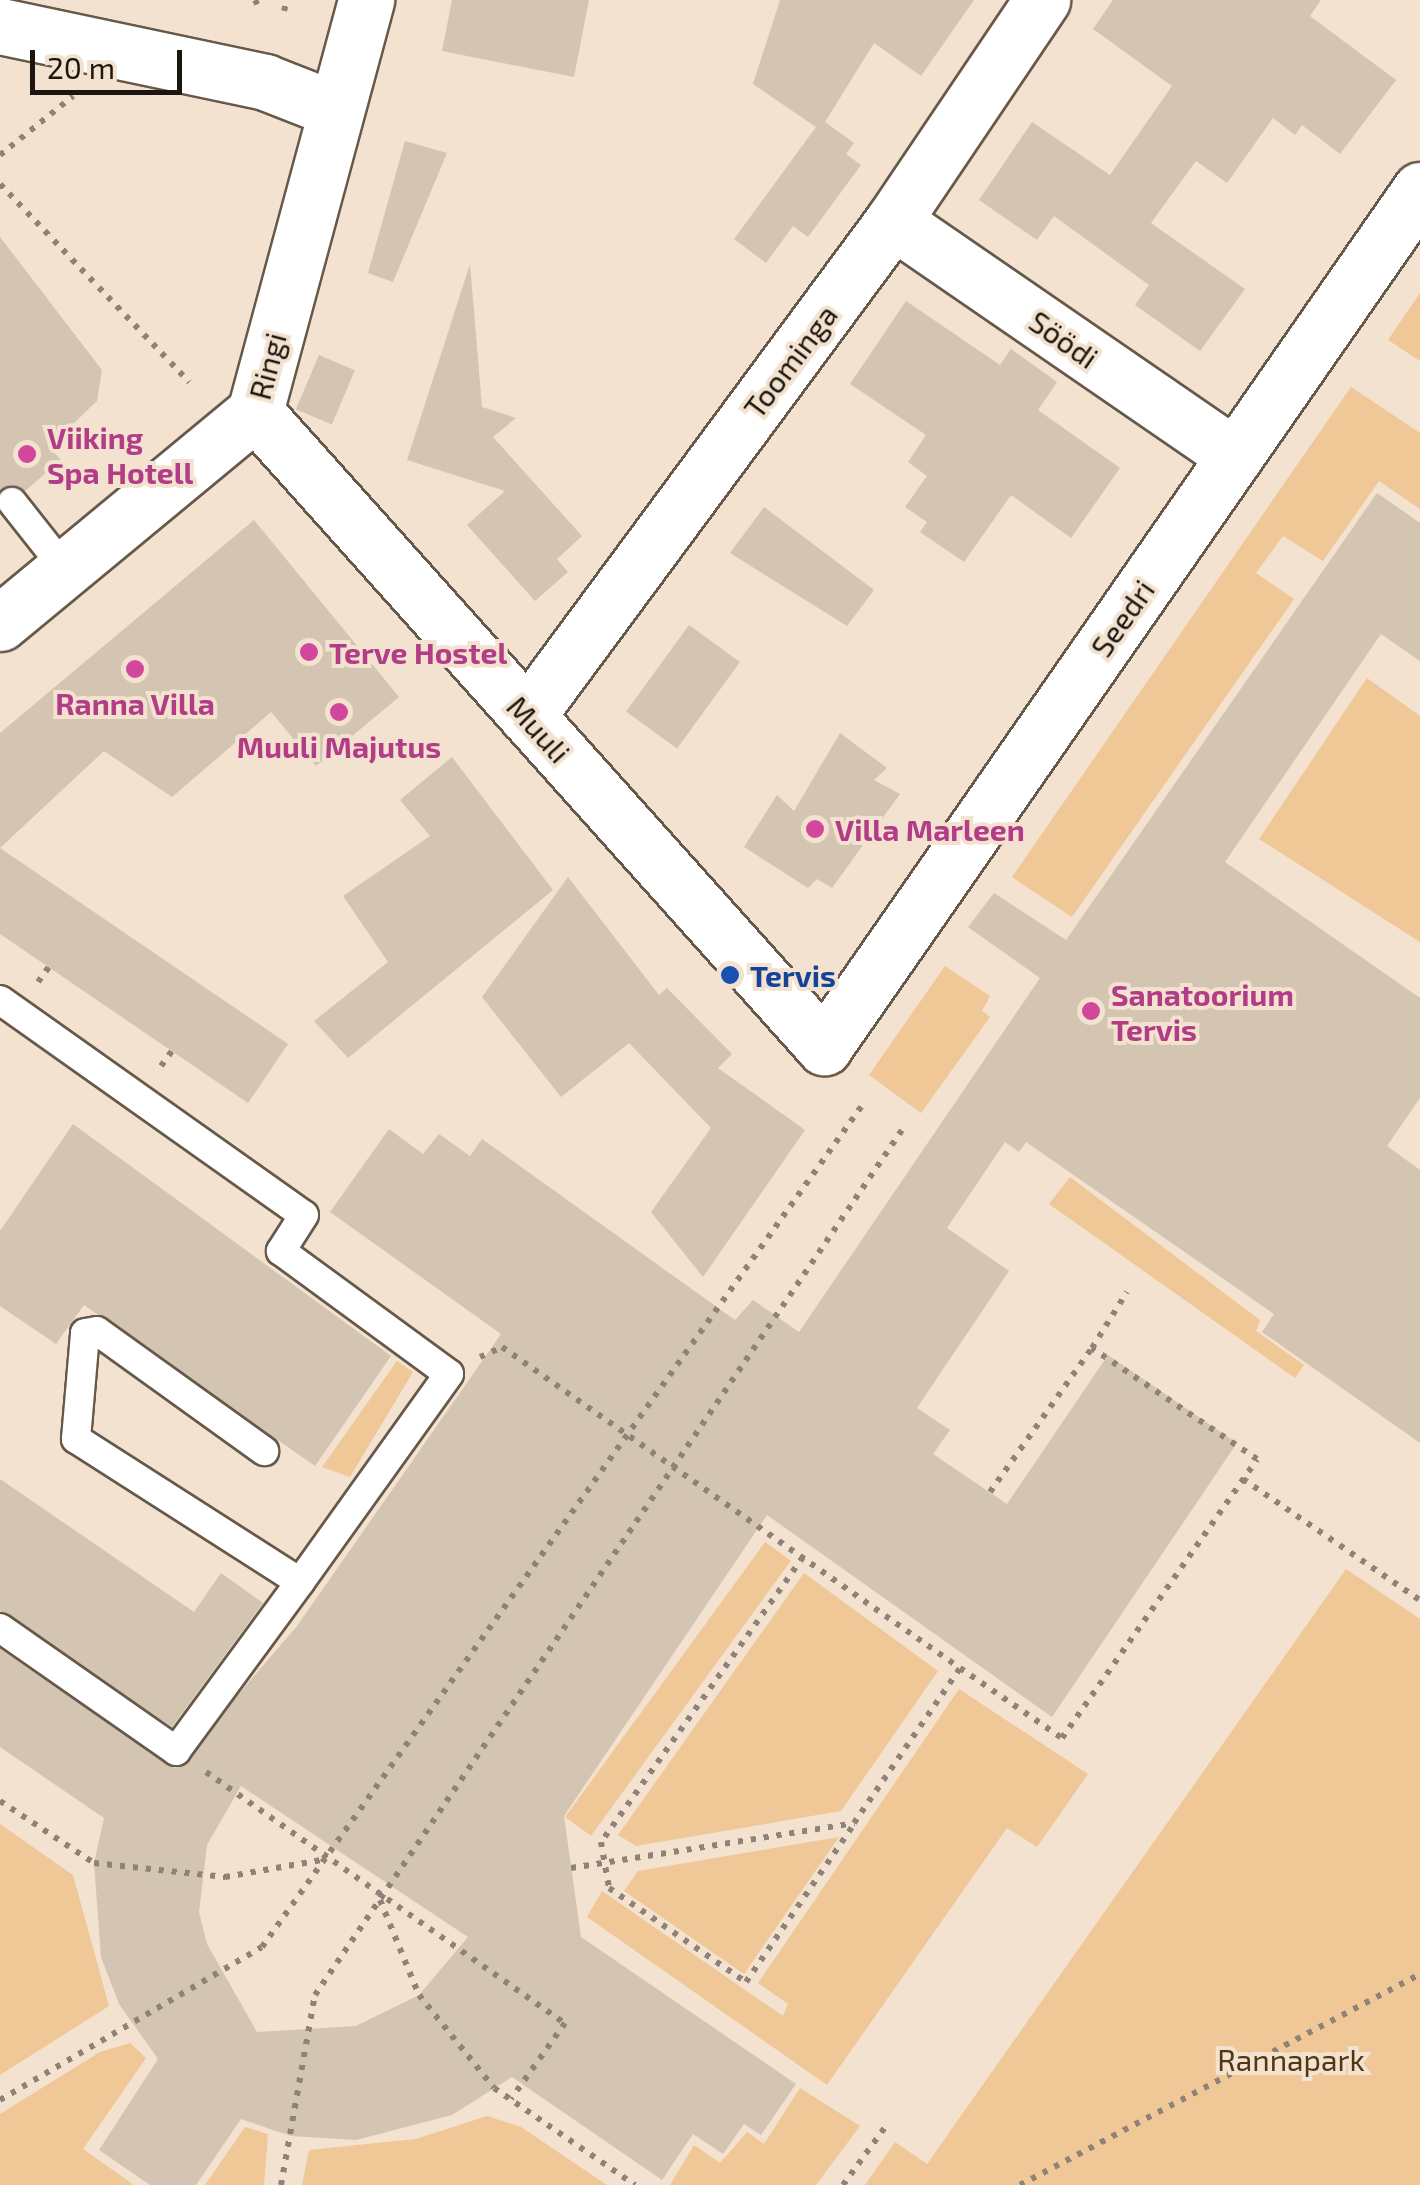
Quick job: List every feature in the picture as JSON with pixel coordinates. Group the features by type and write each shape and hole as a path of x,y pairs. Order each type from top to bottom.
{"street":[{"name":"Ringi","path":"0,623 255,412 366,0"},
{"name":"Toominga","path":"527,716 894,221 1042,0"},
{"path":"0,26 265,82 334,108"},
{"name":"Seedri","path":"824,1046 1420,190"},
{"name":"Söödi","path":"894,221 1234,456"},
{"name":"Muuli","path":"255,412 824,1046"}],"lane":[{"path":"12,502 65,569"},
{"path":"0,1000 304,1214 281,1252 446,1372 176,1751 0,1628"},
{"path":"264,1451 97,1331 85,1332 76,1439 300,1582"}],"path":[{"path":"284,11 287,0"},
{"path":"0,155 78,92"},
{"path":"0,184 189,382"},
{"path":"0,2100 262,1948 866,1100"},
{"path":"281,2185 315,1995 902,1130"},
{"path":"990,1492 1127,1292"},
{"path":"446,1372 502,1347 1062,1738 1257,1459 1092,1348"},
{"path":"1243,1479 1420,1600"},
{"path":"803,1557 601,1842 610,1888 746,1982 960,1668"},
{"path":"176,1751 380,1899 565,2023 510,2099"},
{"path":"0,1800 94,1863 225,1877 326,1859"},
{"path":"571,1868 854,1823"},
{"path":"380,1899 419,1995 510,2099 635,2185"},
{"path":"1020,2185 1420,1974"},
{"path":"843,2185 888,2123"}],"green space":[{"path":"1420,293 1420,361 1388,340"},
{"path":"1351,387 1420,433 1420,509 1379,481 1323,561 1283,536 1256,573 1294,599 1072,917 1012,877"},
{"path":"1367,678 1420,716 1420,942 1259,839"},
{"path":"945,966 990,996 982,1011 990,1017 921,1113 869,1075"},
{"path":"1070,1177 1260,1320 1256,1331 1304,1365 1295,1378 1049,1204"},
{"path":"397,1361 413,1372 350,1477 322,1467"},
{"path":"765,1542 791,1561 591,1836 565,1817"},
{"name":"Rannapark","path":"1346,1569 1420,1619 1420,2185 865,2185 895,2142 927,2164"},
{"path":"804,1573 938,1671 841,1811 636,1846 618,1835"},
{"path":"959,1689 1088,1774 1037,1847 1007,1828 827,2085 587,1917 602,1891 783,2016 788,2004 758,1983"},
{"path":"0,1824 73,1875 109,2006 0,2075"},
{"path":"839,1837 744,1974 624,1891 638,1871"},
{"path":"130,2043 146,2058 83,2149 134,2185 0,2185 0,2114 100,2052"},
{"path":"800,2088 860,2126 816,2185 670,2185 694,2145 720,2163 747,2132 764,2144"},
{"path":"487,2116 521,2127 607,2185 302,2185 309,2150 416,2139"},
{"path":"245,2127 268,2134 264,2185 205,2185"}],"building":[{"path":"452,0 589,0 574,77 442,51"},
{"path":"780,0 974,0 921,76 874,43 825,122 854,143 846,154 861,165 808,237 793,226 766,263 734,239 816,127 753,84"},
{"path":"1113,0 1321,0 1310,16 1396,80 1340,154 1302,125 1295,135 1273,118 1227,183 1196,161 1151,223 1245,289 1200,351 1135,305 1149,285 1054,216 1037,240 979,200 1032,122 1110,175 1172,86 1093,29"},
{"path":"405,141 447,153 393,282 368,273"},
{"path":"0,237 102,370 97,401 49,447 61,460 25,491 0,490"},
{"path":"470,264 482,407 516,418 493,437 582,536 557,559 568,572 535,601 467,525 505,491 407,460"},
{"path":"906,301 1000,365 1011,349 1057,382 1038,410 1120,468 1071,538 1011,495 964,562 920,532 927,522 905,507 927,476 908,462 926,435 850,384"},
{"path":"319,355 355,370 332,425 296,409"},
{"path":"1377,493 1420,523 1420,661 1381,634 1225,862 1420,998 1420,1098 1387,1146 1420,1170 1420,1443 1262,1332 1274,1314 1026,1142 1019,1152 1005,1142 947,1228 1009,1271 917,1408 950,1430 933,1454 1007,1504 1108,1355 1237,1443 1052,1717 767,1515 564,1816 581,1937 796,2084 761,2135 744,2124 723,2154 693,2134 662,2180 512,2077 452,2115 356,2140 291,2136 241,2119 196,2185 150,2185 99,2150 158,2059 119,2004 101,1957 94,1863 104,1818 0,1747 0,1649 175,1768 297,1626 501,1334 330,1212 389,1129 423,1154 439,1134 470,1156 482,1139 735,1320 753,1300 799,1332 1040,978 968,927 994,893 1066,940","holes":["241,1786 468,1937 419,1995 356,2026 257,2032 207,1944 199,1912 207,1845"]},
{"path":"764,507 874,590 847,626 730,553"},
{"path":"254,520 399,697 316,766 271,712 172,797 104,751 0,848 0,733"},
{"path":"689,625 740,662 677,749 626,712"},
{"name":"Villa Marleen","path":"840,733 887,768 874,780 900,794 832,888 817,879 808,888 744,847 777,795 794,811"},
{"path":"452,757 553,890 348,1058 314,1021 388,962 343,896 430,836 400,800"},
{"path":"0,848 288,1044 248,1103 0,934"},
{"path":"568,877 659,995 667,988 732,1054 718,1068 805,1130 703,1277 651,1212 711,1128 629,1043 561,1097 482,997"},
{"path":"73,1124 391,1356 315,1466 84,1305 56,1344 0,1306 0,1231"},
{"path":"0,1479 194,1612 221,1573 263,1603 172,1727 0,1611"}],"place":[{"name":"Viiking Spa Hotell","path":"27,454"},
{"name":"Terve Hostel","path":"309,652"},
{"name":"Ranna Villa","path":"135,669"},
{"name":"Muuli Majutus","path":"339,712"},
{"name":"Villa Marleen","path":"815,829"},
{"name":"Tervis","path":"730,975"},
{"name":"Sanatoorium Tervis","path":"1091,1011"}]}
